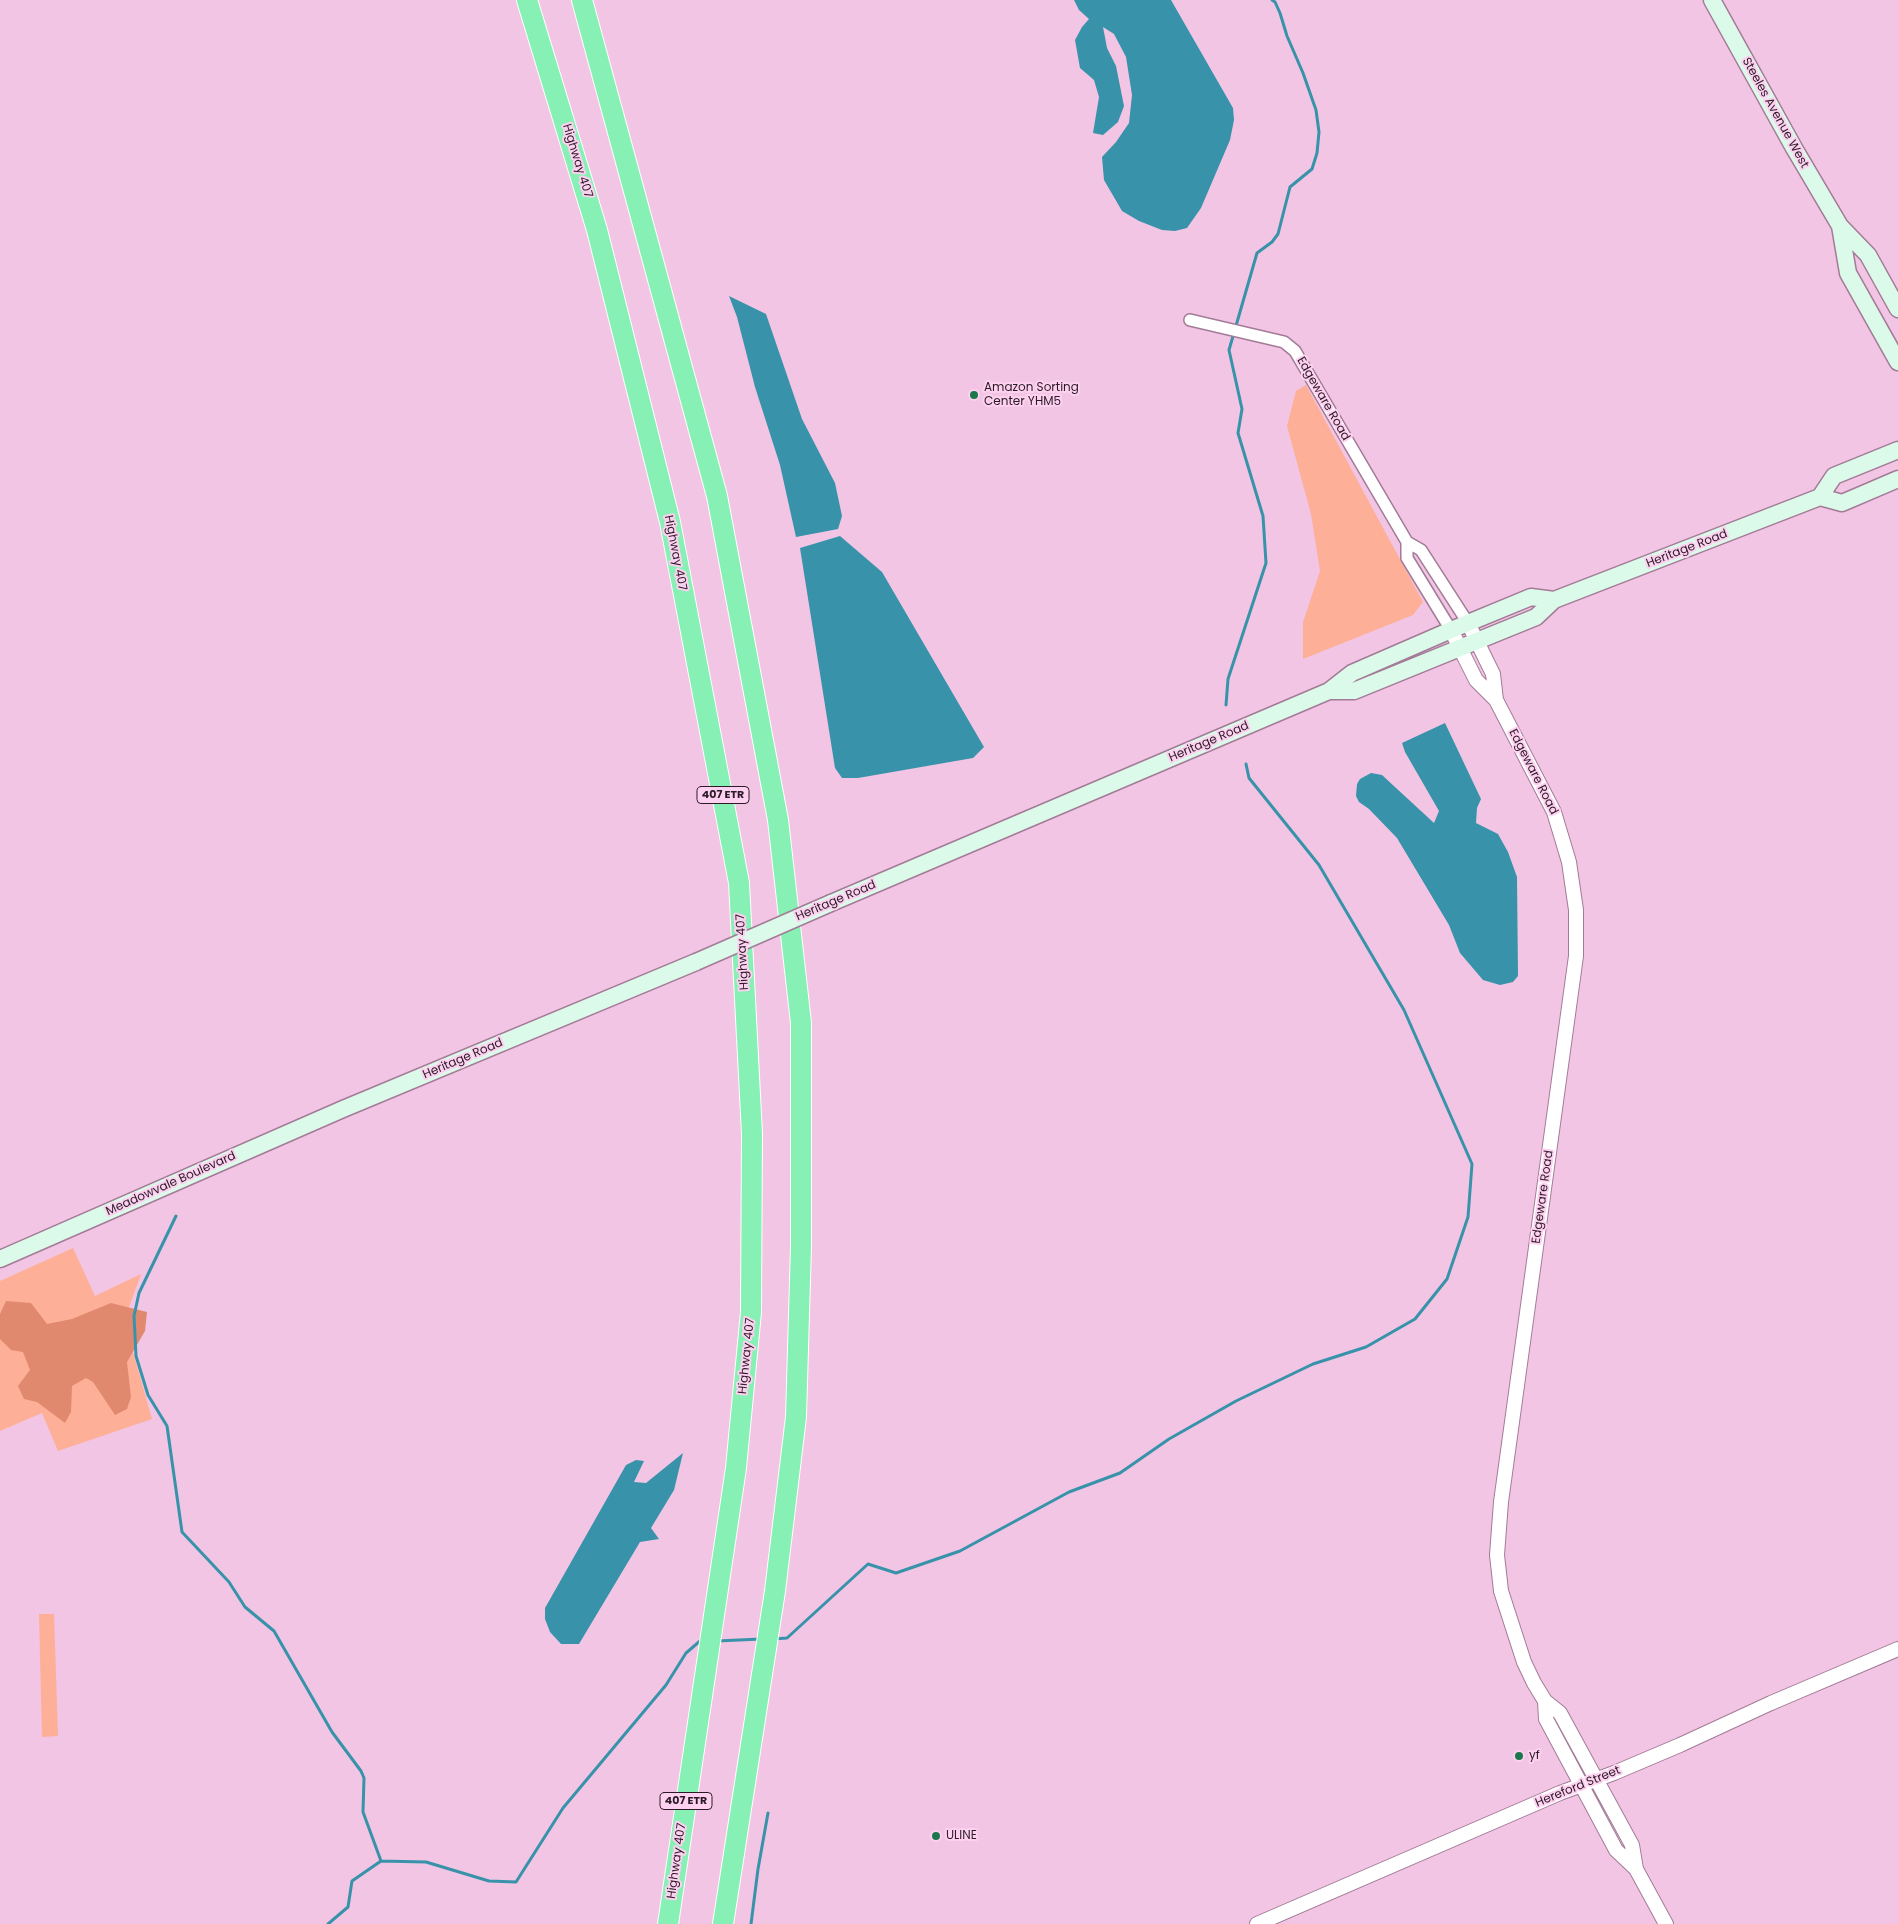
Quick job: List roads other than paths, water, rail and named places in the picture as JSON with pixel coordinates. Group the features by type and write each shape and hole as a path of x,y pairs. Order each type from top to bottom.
{"highway":[{"name":"Highway 407","path":"527,0 597,230 668,513 739,883 752,1134 751,1312 736,1468 668,1924"},
{"path":"582,0 717,496 778,820 801,1023 801,1246 796,1417 775,1591 723,1924"}],"main road":[{"name":"Steeles Avenue West","path":"1712,0 1794,148 1840,226 1868,255 1898,309"},
{"name":"Steeles Avenue West","path":"1840,226 1848,273 1898,362"},
{"path":"1898,450 1834,476 1820,497 1842,502 1898,479"},
{"name":"Heritage Road","path":"1329,691 1354,691 1536,617 1554,600 1820,497"},
{"name":"Heritage Road","path":"343,1109 696,962 1329,691 1352,673 1451,630 1531,597 1554,600"},
{"name":"Meadowvale Boulevard","path":"0,1258 343,1109"}],"street":[{"name":"Edgeware Road","path":"1190,320 1284,342 1295,351 1407,542 1421,550 1468,623 1493,674 1496,700"},
{"name":"Edgeware Road","path":"1407,542 1407,558 1451,630 1476,680 1496,700 1554,812 1569,862 1576,910 1576,956 1500,1502 1497,1555 1501,1591 1524,1662 1545,1701 1560,1713 1632,1845 1636,1869"},
{"name":"Hereford Street","path":"1257,1924 1581,1784 1680,1745 1771,1703 1898,1649"},
{"name":"Edgeware Road","path":"1545,1701 1546,1719 1616,1850 1636,1869 1666,1924"}],"water":[{"path":"1074,0 1171,0 1233,108 1234,120 1230,140 1201,208 1187,228 1175,231 1162,230 1139,221 1122,211 1104,180 1102,157 1116,142 1129,123 1132,95 1126,57 1114,34 1103,27 1107,48 1116,66 1124,106 1118,122 1103,135 1093,133 1099,97 1094,80 1080,68 1075,40 1089,19 1079,10"},
{"path":"729,296 766,314 802,419 835,483 842,516 838,529 796,537 780,465 755,387 737,317"},
{"path":"840,536 882,572 984,747 973,758 858,778 842,778 835,768 800,548"},
{"path":"1445,723 1481,799 1477,808 1476,823 1498,834 1508,852 1517,877 1518,976 1513,982 1500,985 1483,980 1460,953 1449,925 1397,838 1369,809 1359,802 1356,796 1357,784 1360,779 1371,773 1382,775 1434,823 1439,811 1405,752 1402,743"},
{"path":"683,1453 674,1490 651,1528 659,1539 640,1542 579,1644 561,1644 550,1632 545,1619 545,1608 626,1465 636,1460 644,1461 634,1482 646,1483"}],"waterway":[{"path":"1226,705 1228,679 1266,563 1263,516 1238,433 1242,409 1229,350 1257,253 1272,242 1278,234 1290,187 1312,169 1317,153 1319,132 1316,110 1303,73 1287,36 1280,13 1275,2 1272,0"},
{"path":"774,1639 787,1638 868,1564 896,1573 960,1551 1069,1492 1120,1473 1169,1439 1236,1401 1313,1364 1366,1347 1415,1319 1447,1279 1468,1217 1472,1164 1404,1010 1319,865 1249,778 1246,764"},
{"path":"176,1216 139,1293 134,1316 136,1356 148,1395 167,1426 182,1532 229,1582 245,1607 274,1631 332,1732 361,1771 364,1778 363,1812 381,1861"},
{"path":"717,1641 761,1639"},
{"path":"328,1924 348,1907 352,1881 381,1861 426,1862 489,1881 516,1882 563,1808 666,1685 686,1653 700,1641 703,1641"},
{"path":"751,1924 768,1813"}],"place":[{"name":"Amazon Sorting Center YHM5","path":"974,395"},
{"name":"yf","path":"1519,1756"},
{"name":"ULINE","path":"936,1836"}]}
